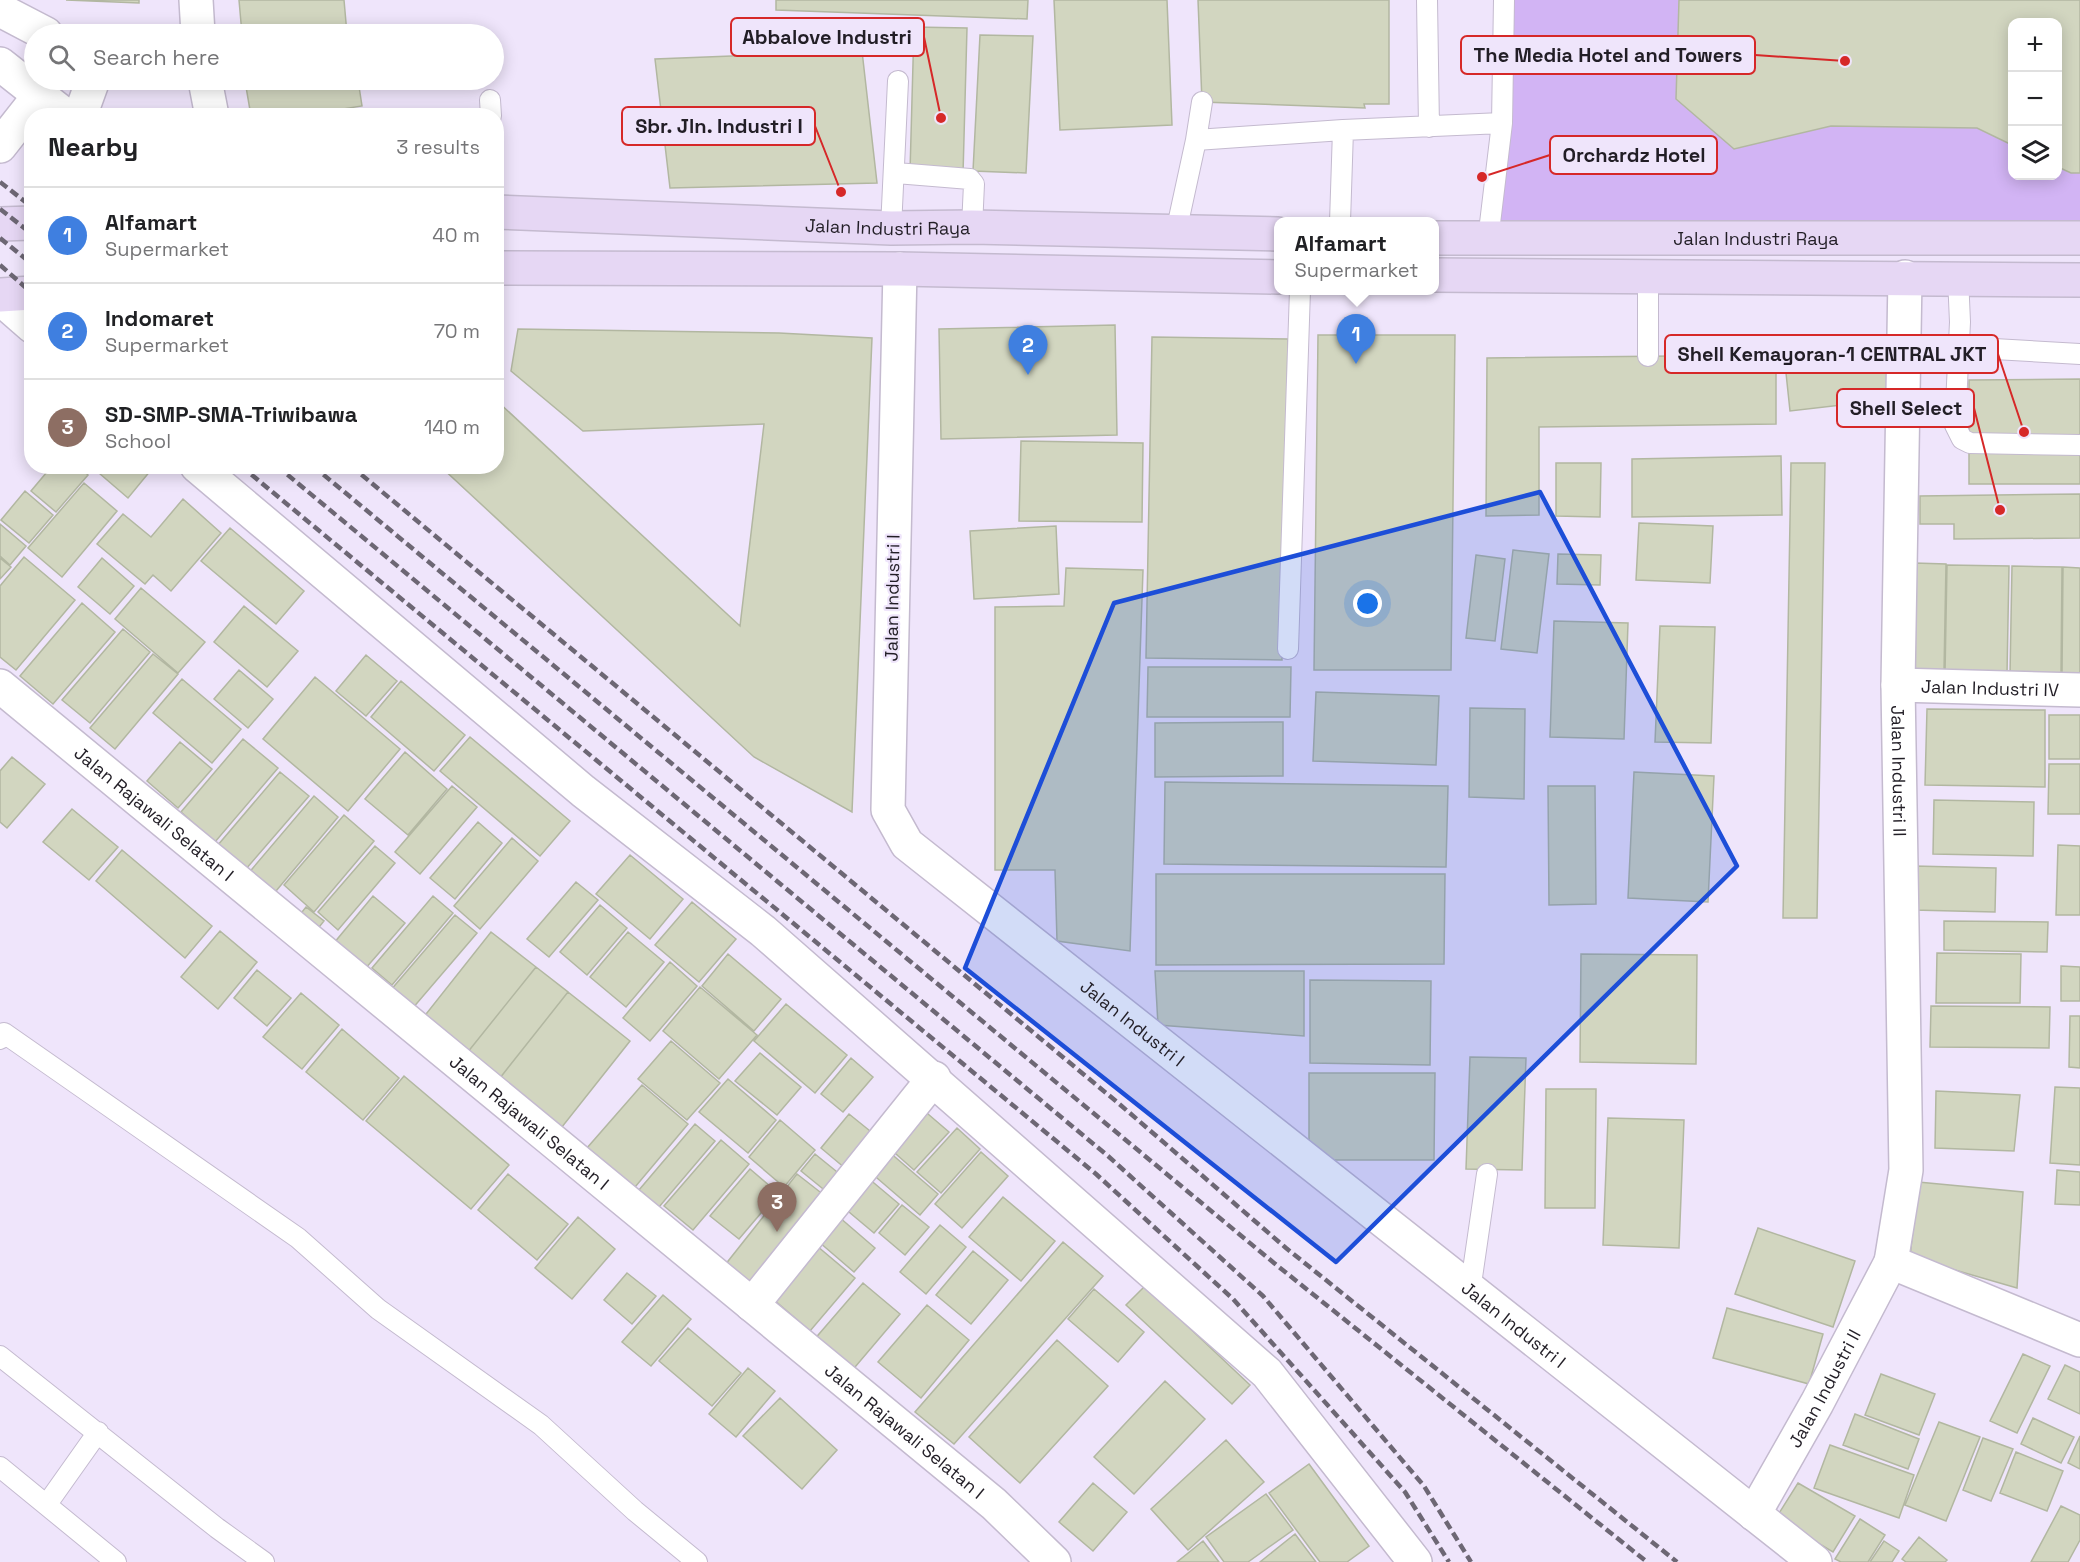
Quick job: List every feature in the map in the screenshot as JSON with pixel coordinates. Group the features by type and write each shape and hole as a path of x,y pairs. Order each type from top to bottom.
{"main road":[{"name":"Jalan Industri Raya","path":"504,212 891,228 972,227 1274,234"},
{"path":"0,224 24,223"},
{"path":"1175,276 1176,232"},
{"name":"Jalan Industri Raya","path":"1439,238 1488,240 2080,238"},
{"path":"504,268 900,269 1274,277"},
{"path":"1439,275 1958,277 2080,280"},
{"path":"0,297 24,294"}],"street":[{"path":"195,0 197,24"},
{"path":"0,10 27,24"},
{"path":"0,64 24,83"},
{"path":"34,90 56,108"},
{"path":"83,108 89,90"},
{"path":"207,90 210,108"},
{"path":"30,108 40,95"},
{"path":"0,146 24,115"},
{"name":"Jalan Industri I","path":"900,269 888,810 907,844 1815,1562"},
{"name":"Jalan Industri II","path":"1754,1514 1817,1403 1891,1262 1906,1170 1898,685 1905,278"},
{"path":"0,297 24,319"},
{"path":"207,474 574,783 763,931 934,1078 1267,1373 1415,1562"},
{"name":"Jalan Industri IV","path":"1898,685 2080,690"},
{"name":"Jalan Rajawali Selatan I","path":"0,686 994,1504 1054,1562"},
{"path":"752,1305 934,1078"},
{"path":"1891,1262 2080,1340"}],"lane":[{"path":"1427,0 1429,127"},
{"path":"1488,240 1502,123 1504,0"},
{"path":"891,228 896,173 898,81"},
{"path":"1176,232 1202,102"},
{"path":"1196,141 1343,130 1502,123"},
{"path":"1340,217 1343,130"},
{"path":"896,173 969,179 974,184 972,227"},
{"path":"1648,276 1648,356"},
{"path":"1958,277 1959,347 1955,425 1962,439 1970,443 2080,444"},
{"path":"1288,649 1300,295"},
{"path":"1959,347 2080,354"},
{"path":"0,1039 4,1034 298,1238 378,1309 541,1425 636,1512 697,1562"},
{"path":"1470,1290 1487,1174"},
{"path":"0,1356 217,1528 264,1562"},
{"path":"47,1504 98,1432"},
{"path":"0,1467 116,1562"}],"highlighted area":[{"path":"1540,492 1737,866 1336,1262 965,968 1114,603"}],"shaded area":[{"path":"1500,0 2080,0 2080,241 1488,240"}],"building":[{"path":"66,0 139,0 139,3"},
{"path":"239,0 344,0 346,24 241,24"},
{"path":"776,0 1028,0 1027,19 776,10"},
{"path":"1054,0 1167,0 1172,125 1060,130"},
{"path":"1198,0 1389,0 1389,104 1364,104 1365,108 1202,102"},
{"path":"1679,0 2080,0 2080,173 2071,173 2062,169 2062,18 2008,18 2008,143 1977,128 1831,126 1734,149 1676,99"},
{"path":"914,27 967,28 963,174 910,172"},
{"path":"980,35 1033,36 1026,173 973,171"},
{"path":"862,51 877,183 670,188 655,59"},
{"path":"247,90 360,90 362,106 349,108 250,108"},
{"path":"1115,325 1117,435 941,439 939,329"},
{"path":"518,329 779,333 872,338 852,812 754,757 449,474 504,474 504,407 740,626 764,424 583,431 511,371"},
{"path":"1318,335 1455,335 1451,670 1314,670"},
{"path":"1152,337 1288,339 1282,660 1146,658"},
{"path":"1897,341 1902,398 1790,411 1784,354"},
{"path":"1776,355 1776,424 1539,427 1539,515 1486,516 1487,358"},
{"path":"2080,379 2080,484 1969,484 1969,380"},
{"path":"1021,441 1143,443 1142,522 1019,521"},
{"path":"1781,456 1782,515 1632,517 1632,459"},
{"path":"1556,463 1601,463 1600,517 1556,516"},
{"path":"1791,463 1825,463 1817,918 1783,918"},
{"path":"45,474 88,475 56,512 31,491"},
{"path":"100,474 148,474 128,498"},
{"path":"84,483 117,511 62,577 28,548"},
{"path":"25,491 53,515 29,543 1,520"},
{"path":"2080,494 2080,538 1954,539 1954,524 1920,524 1920,496"},
{"path":"183,499 221,533 171,591 153,575 145,584 97,544 123,514 151,537"},
{"path":"1639,523 1713,526 1710,583 1636,580"},
{"path":"0,524 26,546 10,565 0,556"},
{"path":"1056,526 1059,594 974,599 970,531"},
{"path":"230,528 304,591 276,624 201,561"},
{"path":"1513,550 1549,554 1537,653 1501,649"},
{"path":"1558,554 1601,555 1600,585 1557,584"},
{"path":"1476,555 1505,559 1495,641 1466,638"},
{"path":"24,557 75,600 16,670 0,657 0,586"},
{"path":"0,558 11,567 0,579"},
{"path":"102,558 134,586 110,614 78,587"},
{"path":"1914,563 1946,564 1944,671 1912,671"},
{"path":"1947,565 2009,566 2007,674 1945,674"},
{"path":"2012,566 2062,567 2061,676 2010,675"},
{"path":"2063,567 2080,568 2080,675 2062,675"},
{"path":"1066,568 1143,570 1130,951 1057,941 1055,870 995,870 995,607 1064,606"},
{"path":"141,588 205,642 178,673 115,619"},
{"path":"82,603 115,632 53,704 20,676"},
{"path":"244,606 298,651 267,687 214,642"},
{"path":"1554,621 1628,623 1624,739 1550,737"},
{"path":"1660,626 1715,627 1711,743 1655,742"},
{"path":"123,629 150,652 90,723 62,700"},
{"path":"153,654 178,674 115,749 90,728"},
{"path":"366,655 397,681 366,716 336,691"},
{"path":"1148,667 1291,667 1290,717 1147,717"},
{"path":"239,670 273,699 248,728 214,699"},
{"path":"315,677 400,749 348,811 263,739"},
{"path":"182,679 241,729 212,763 153,713"},
{"path":"401,681 465,735 434,771 371,717"},
{"path":"1316,692 1439,696 1436,765 1313,761"},
{"path":"1470,708 1525,709 1524,799 1469,797"},
{"path":"1927,709 2045,710 2045,787 1925,785"},
{"path":"2049,715 2080,715 2080,759 2049,759"},
{"path":"1283,722 1283,776 1155,777 1155,723"},
{"path":"470,737 570,821 540,856 440,771"},
{"path":"243,739 278,768 215,842 181,812"},
{"path":"180,742 212,769 178,808 147,781"},
{"path":"405,752 447,789 408,835 365,799"},
{"path":"12,757 45,784 7,828 0,822 0,771"},
{"path":"2049,764 2080,764 2080,814 2048,814"},
{"path":"280,772 309,796 239,877 212,852"},
{"path":"1634,772 1714,776 1708,902 1628,898"},
{"path":"1165,782 1448,786 1446,867 1164,864"},
{"path":"452,786 477,807 420,874 395,852"},
{"path":"1548,786 1595,786 1596,904 1549,905"},
{"path":"314,796 338,817 266,903 241,882"},
{"path":"1934,800 2034,802 2033,856 1933,854"},
{"path":"72,809 118,847 89,880 43,842"},
{"path":"344,815 374,841 314,912 284,885"},
{"path":"478,822 502,843 455,899 430,878"},
{"path":"512,838 538,861 480,929 454,906"},
{"path":"2058,845 2080,846 2080,915 2056,915"},
{"path":"375,846 395,863 338,930 318,912"},
{"path":"122,850 212,926 185,958 96,881"},
{"path":"630,855 683,899 650,939 596,894"},
{"path":"1914,866 1996,868 1995,912 1913,910"},
{"path":"1156,874 1445,874 1444,964 1156,965"},
{"path":"576,882 598,900 549,957 527,939"},
{"path":"373,896 405,923 365,969 334,943"},
{"path":"433,896 453,913 392,985 372,968"},
{"path":"692,902 736,939 699,982 655,945"},
{"path":"600,905 627,928 587,975 560,952"},
{"path":"306,907 324,921 312,936 294,922"},
{"path":"455,915 477,933 412,1009 390,991"},
{"path":"1944,921 2048,922 2047,952 1944,950"},
{"path":"220,931 257,962 218,1009 181,977"},
{"path":"491,932 536,967 463,1058 419,1023"},
{"path":"628,932 664,962 626,1007 590,977"},
{"path":"1937,953 2021,954 2020,1003 1936,1003"},
{"path":"728,954 781,999 754,1031 702,986"},
{"path":"1581,954 1697,955 1696,1064 1580,1062"},
{"path":"670,962 697,986 650,1041 623,1018"},
{"path":"2061,966 2080,967 2080,1001 2061,1001"},
{"path":"536,967 568,992 496,1083 463,1058"},
{"path":"257,970 291,998 267,1026 234,998"},
{"path":"1155,971 1304,971 1304,1036 1158,1025"},
{"path":"1310,980 1431,981 1430,1065 1310,1063"},
{"path":"700,987 757,1035 719,1079 663,1031"},
{"path":"568,992 630,1041 558,1132 496,1083"},
{"path":"301,993 339,1025 302,1069 263,1037"},
{"path":"786,1004 847,1055 815,1093 754,1041"},
{"path":"1931,1006 2050,1007 2049,1048 1930,1047"},
{"path":"2070,1016 2080,1016 2080,1068 2069,1067"},
{"path":"342,1029 399,1078 363,1120 306,1072"},
{"path":"671,1041 720,1083 687,1120 638,1079"},
{"path":"760,1053 801,1087 777,1115 735,1081"},
{"path":"1470,1057 1526,1058 1522,1170 1466,1169"},
{"path":"851,1058 873,1077 843,1112 821,1094"},
{"path":"1309,1073 1435,1073 1434,1160 1309,1160"},
{"path":"404,1076 509,1165 471,1209 366,1121"},
{"path":"728,1079 776,1120 748,1153 699,1112"},
{"path":"642,1085 688,1124 630,1193 580,1156"},
{"path":"2055,1087 2080,1088 2080,1165 2050,1163"},
{"path":"1546,1089 1596,1089 1595,1208 1545,1208"},
{"path":"1936,1091 2020,1095 2014,1151 1935,1148"},
{"path":"921,1108 949,1132 914,1170 887,1146"},
{"path":"849,1114 880,1139 852,1174 821,1148"},
{"path":"1608,1118 1684,1120 1679,1248 1603,1245"},
{"path":"780,1120 815,1150 784,1187 749,1157"},
{"path":"695,1124 715,1141 659,1207 639,1190"},
{"path":"957,1128 980,1149 941,1193 917,1172"},
{"path":"721,1140 749,1164 693,1230 664,1206"},
{"path":"888,1151 938,1194 920,1215 870,1172"},
{"path":"981,1152 1008,1176 962,1228 935,1204"},
{"path":"815,1154 847,1180 833,1197 801,1171"},
{"path":"750,1169 778,1193 739,1239 710,1216"},
{"path":"2057,1170 2080,1172 2080,1205 2055,1204"},
{"path":"508,1174 568,1224 537,1260 478,1210"},
{"path":"797,1174 829,1199 756,1290 725,1265"},
{"path":"868,1178 899,1204 874,1233 843,1207"},
{"path":"1918,1182 2023,1192 2017,1288 1910,1257"},
{"path":"1003,1197 1055,1241 1021,1281 969,1237"},
{"path":"902,1205 929,1227 905,1255 879,1233"},
{"path":"578,1217 615,1249 572,1299 535,1268"},
{"path":"839,1217 875,1248 854,1272 819,1242"},
{"path":"940,1225 966,1247 926,1294 900,1272"},
{"path":"1758,1228 1855,1261 1833,1327 1735,1294"},
{"path":"1063,1242 1103,1276 954,1444 915,1412"},
{"path":"817,1246 855,1278 810,1331 773,1299"},
{"path":"973,1251 1008,1280 971,1324 936,1295"},
{"path":"627,1273 656,1296 632,1324 604,1300"},
{"path":"863,1283 900,1314 850,1373 813,1341"},
{"path":"1145,1286 1250,1385 1232,1404 1126,1305"},
{"path":"1094,1289 1144,1332 1118,1362 1068,1319"},
{"path":"663,1295 691,1319 651,1366 622,1342"},
{"path":"927,1305 969,1340 921,1398 878,1362"},
{"path":"1727,1308 1823,1334 1809,1384 1713,1358"},
{"path":"688,1328 741,1373 712,1406 659,1361"},
{"path":"1057,1340 1108,1386 1020,1483 969,1437"},
{"path":"2023,1354 2050,1366 2017,1433 1990,1421"},
{"path":"2065,1365 2080,1372 2080,1414 2048,1399"},
{"path":"748,1368 775,1391 736,1437 709,1414"},
{"path":"1881,1374 1935,1394 1919,1435 1865,1415"},
{"path":"1165,1381 1205,1419 1134,1494 1094,1457"},
{"path":"780,1398 837,1450 802,1489 743,1436"},
{"path":"1855,1414 1919,1439 1908,1469 1843,1445"},
{"path":"2033,1418 2074,1437 2061,1463 2021,1444"},
{"path":"1939,1422 1980,1437 1946,1521 1905,1505"},
{"path":"2080,1436 2080,1469 2068,1463"},
{"path":"1983,1438 2013,1449 1991,1501 1963,1490"},
{"path":"1226,1440 1264,1482 1188,1550 1151,1509"},
{"path":"1830,1445 1914,1475 1899,1518 1814,1488"},
{"path":"2016,1452 2063,1471 2047,1511 2000,1493"},
{"path":"1309,1464 1369,1546 1347,1562 1320,1562 1269,1493"},
{"path":"1093,1483 1127,1512 1093,1551 1059,1522"},
{"path":"1798,1483 1855,1516 1833,1552 1776,1518"},
{"path":"1266,1494 1293,1530 1248,1562 1224,1562 1206,1537"},
{"path":"2061,1506 2080,1515 2080,1540 2068,1562 2031,1562"},
{"path":"1860,1519 1885,1535 1868,1562 1841,1562 1835,1559"},
{"path":"1295,1534 1316,1562 1260,1562"},
{"path":"1919,1537 1947,1560 1945,1562 1906,1562 1902,1559"},
{"path":"1203,1541 1219,1562 1177,1562"},
{"path":"1884,1541 1899,1551 1892,1562 1870,1562"}],"railway":[{"path":"0,182 24,201"},
{"path":"0,209 24,228"},
{"path":"0,238 24,258"},
{"path":"0,265 24,286"},
{"path":"251,474 1096,1174 1233,1299 1405,1492 1449,1562"},
{"path":"287,474 1108,1156 1263,1296 1424,1486 1471,1562"},
{"path":"323,474 1274,1263 1647,1562"},
{"path":"361,474 1117,1102 1286,1248 1677,1562"}],"place":[{"name":"The Media Hotel and Towers","path":"1845,61"},
{"name":"Abbalove Industri","path":"941,118"},
{"name":"Orchardz Hotel","path":"1482,177"},
{"name":"Sbr. Jln. Industri I","path":"841,192"},
{"name":"Alfamart","path":"1356,364"},
{"name":"Indomaret","path":"1028,375"},
{"name":"Shell Kemayoran-1 CENTRAL JKT","path":"2024,432"},
{"name":"Shell Select","path":"2000,510"},
{"name":"SD-SMP-SMA-Triwibawa","path":"777,1232"}]}
